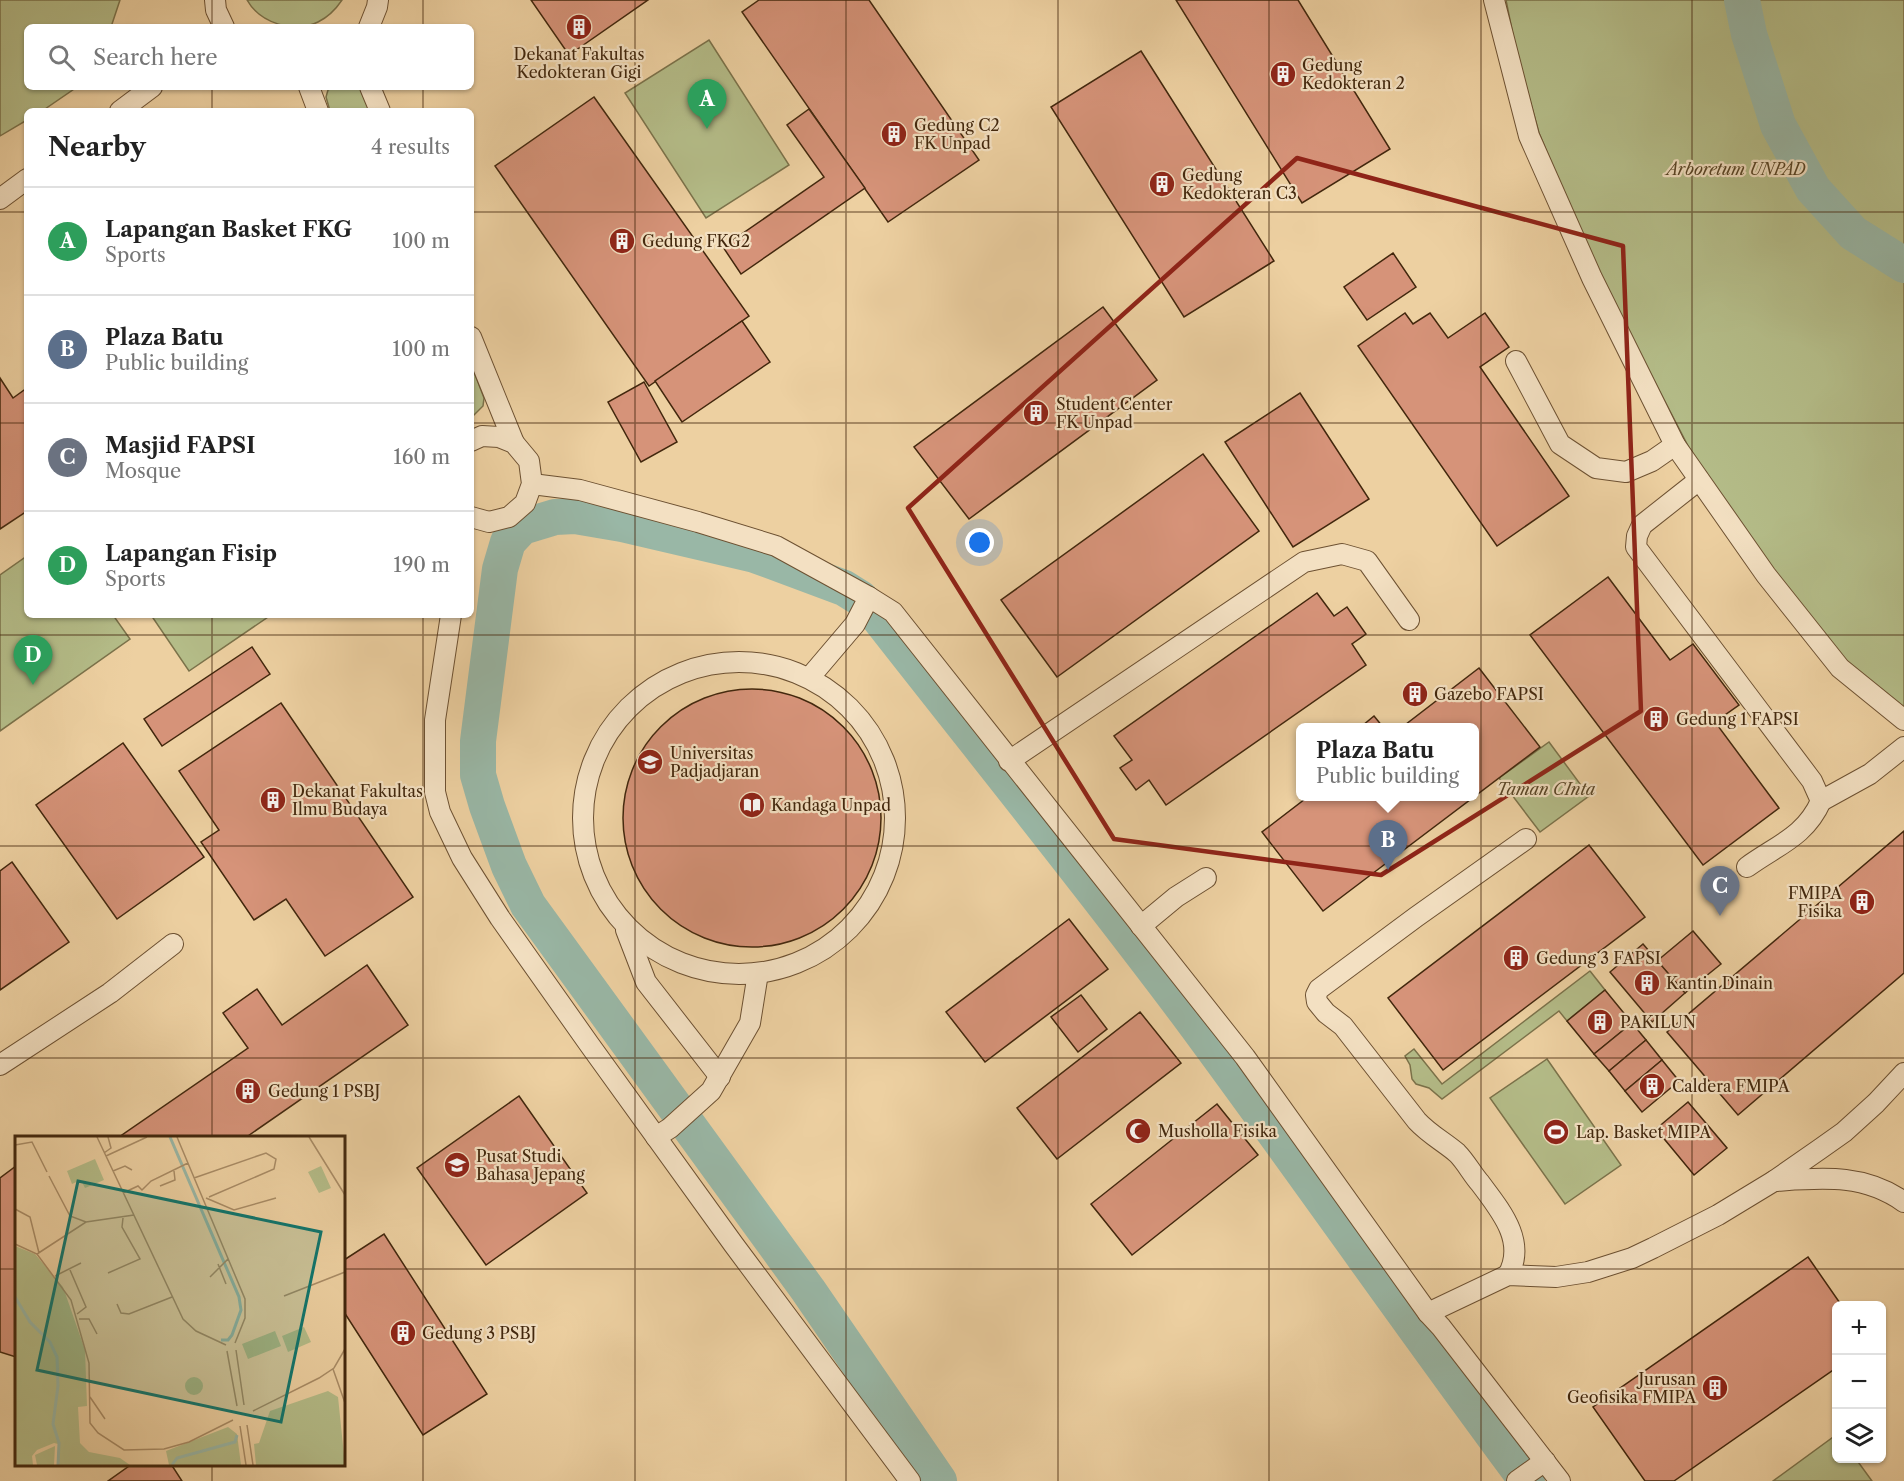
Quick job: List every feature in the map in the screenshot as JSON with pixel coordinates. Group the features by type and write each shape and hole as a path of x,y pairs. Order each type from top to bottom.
{"lane":[{"path":"215,0 216,10 223,24"},
{"path":"370,24 378,0"},
{"path":"1494,0 1529,136 1592,278 1675,445 1766,575 1840,668 1904,720"},
{"path":"124,108 148,90"},
{"path":"310,90 317,108"},
{"path":"371,90 379,108"},
{"path":"0,199 24,181"},
{"path":"474,344 514,443 529,461 532,484 525,503 509,517 489,522 474,518"},
{"path":"1516,361 1560,444 1596,468 1626,472 1652,461 1675,445"},
{"path":"474,440 482,436 499,437 514,443"},
{"path":"1699,480 1642,525 1636,536 1636,547 1812,781 1821,801"},
{"path":"532,484 580,490 776,546 893,612 1245,1057 1428,1313 1442,1327 1560,1481"},
{"path":"1009,761 1304,562 1342,554 1366,561 1409,620"},
{"path":"810,677 855,624 869,597"},
{"path":"451,618 435,720 435,792 440,812 462,858 500,918 663,1132 734,1245 910,1481"},
{"path":"625,928 653,951 687,967 723,975 758,973 802,958 841,938 870,905 890,865 897,821 892,777 875,736 846,703 810,677 768,663 724,662 681,672 643,694 612,726 591,764 581,807 584,851 599,892 625,928 646,982 716,1084"},
{"path":"1748,867 1798,834 1815,815 1821,801 1870,774 1904,747"},
{"path":"1508,1275 1513,1266 1515,1246 1509,1227 1497,1207 1458,1154 1428,1133 1417,1121 1348,1032 1317,1002 1316,995 1319,989 1416,916 1526,839"},
{"path":"1141,926 1176,897 1206,878"},
{"path":"0,1065 110,993 173,944"},
{"path":"663,1132 716,1084 750,1023 758,973"},
{"path":"1428,1313 1508,1275 1556,1277 1588,1272 1614,1265 1653,1248 1718,1215 1774,1181 1844,1132 1904,1073"},
{"path":"1774,1181 1833,1178 1873,1185 1904,1202"},
{"path":"1521,1478 1545,1461"}],"highlighted area":[{"path":"1297,158 1623,246 1641,711 1381,875 1114,839 908,508"}],"green space":[{"path":"0,0 120,0 112,24 24,24 24,90 73,90 46,108 24,108 24,122 0,136"},
{"path":"247,0 342,0 322,20 312,24 278,24 260,15"},
{"name":"Arboretum UNPAD","path":"1506,0 1904,0 1904,712 1846,664 1766,564 1699,467 1576,223 1539,133 1516,50"},
{"path":"709,40 789,165 706,218 625,93"},
{"path":"328,90 364,90 373,108 329,108 326,97"},
{"path":"474,372 484,398 483,406 474,415"},
{"path":"24,558 24,618 115,618 130,639 0,731 0,575"},
{"path":"153,618 267,618 189,671"},
{"name":"Taman CInta","path":"1549,742 1589,796 1540,832 1499,778"},
{"path":"1590,971 1605,990 1567,1021 1559,1011 1442,1099 1429,1088 1416,1084 1412,1079 1410,1065 1405,1056 1414,1049 1442,1084"},
{"name":"Lap. Basket MIPA","path":"1547,1059 1621,1165 1565,1204 1490,1098"},
{"path":"1832,1438 1832,1463 1859,1463 1872,1481 1773,1481"}],"building":[{"name":"Dekanat Fakultas Kedokteran Gigi","path":"531,0 648,0 569,55"},
{"name":"Gedung C2 FK Unpad","path":"759,0 869,0 979,160 888,222 742,12"},
{"name":"Gedung Kedokteran 2","path":"1176,0 1298,0 1390,149 1302,203"},
{"name":"Gedung Kedokteran C3","path":"1141,51 1274,261 1184,317 1051,107"},
{"name":"Gedung FKG2","path":"594,97 749,316 649,386 495,166"},
{"path":"809,109 865,188 741,274 723,247 824,177 787,125"},
{"path":"1393,253 1416,287 1367,320 1344,287"},
{"name":"Student Center FK Unpad","path":"1103,307 1157,380 969,519 914,447"},
{"path":"1405,313 1413,324 1430,313 1448,338 1485,313 1509,347 1480,367 1569,496 1497,546 1358,346"},
{"path":"742,321 770,362 682,422 655,381"},
{"path":"0,378 13,398 24,390 24,513 0,529"},
{"path":"644,382 677,442 641,462 608,402"},
{"path":"1300,393 1369,499 1293,547 1225,442"},
{"path":"1203,454 1259,531 1057,677 1001,600"},
{"name":"Gedung 1 FAPSI","path":"1608,577 1670,660 1693,644 1739,705 1715,722 1779,808 1703,865 1530,635"},
{"path":"1317,593 1334,616 1347,607 1366,634 1352,644 1366,665 1166,805 1149,780 1136,790 1120,768 1132,760 1114,736"},
{"path":"252,647 270,674 162,746 144,719"},
{"path":"1479,668 1540,747 1479,793 1479,723 1408,723"},
{"name":"Gazebo FAPSI","path":"1417,685 1426,695 1414,705 1405,693"},
{"name":"Kandaga Unpad","path":"752,689 777,692 813,704 834,718 852,736 871,769 878,793 881,818 878,843 866,879 852,900 834,918 801,937 777,944 752,947 727,944 691,932 670,918 652,900 633,867 626,843 623,818 626,793 638,757 652,736 670,718 703,699 727,692"},
{"name":"Dekanat Fakultas Ilmu Budaya","path":"281,703 413,897 325,956 286,899 254,920 201,842 219,830 179,771"},
{"path":"1374,716 1380,723 1366,723"},
{"path":"123,743 204,857 117,919 36,805"},
{"path":"1302,801 1469,801 1323,911 1262,832"},
{"name":"FMIPA Fisika","path":"1904,831 1904,973 1738,1115 1667,1032"},
{"name":"Gedung 3 FAPSI","path":"1589,845 1645,917 1443,1070 1388,998"},
{"path":"12,862 69,942 0,990 0,871"},
{"path":"1069,919 1108,969 985,1062 946,1012"},
{"path":"1693,931 1721,964 1685,993 1657,961"},
{"name":"Kantin Dinain","path":"1643,944 1685,993 1652,1022 1610,972"},
{"name":"Gedung 1 PSBJ","path":"367,965 408,1025 248,1136 123,1136 248,1048 223,1013 257,989 282,1025"},
{"name":"PAKILUN","path":"1605,990 1632,1023 1594,1054 1567,1021"},
{"path":"1081,995 1107,1029 1078,1052 1051,1017"},
{"path":"1140,1012 1181,1063 1057,1159 1017,1108"},
{"path":"1632,1023 1646,1040 1609,1071 1594,1054"},
{"path":"1646,1040 1662,1060 1625,1091 1609,1071"},
{"name":"Caldera FMIPA","path":"1662,1060 1679,1081 1642,1112 1625,1091"},
{"path":"519,1096 587,1193 486,1265 417,1168"},
{"path":"1688,1102 1727,1148 1694,1175 1656,1129"},
{"path":"1217,1104 1258,1155 1132,1255 1091,1204"},
{"path":"15,1167 15,1357 0,1352 0,1178"},
{"name":"Gedung 3 PSBJ","path":"384,1234 487,1394 423,1435 345,1314 345,1259"},
{"name":"Jurusan Geofisika FMIPA","path":"1808,1257 1839,1301 1832,1301 1832,1371 1674,1481 1645,1481 1593,1407"},
{"path":"129,1466 172,1466 182,1481 108,1481"}],"waterway":[{"path":"1742,0 1749,34 1778,125 1813,189 1853,233 1904,265"},
{"path":"939,1481 808,1290 528,905 509,866 478,775 478,741 500,569 508,542 522,527 555,517 575,516 622,524 755,555 844,588 860,598 875,613 1149,963 1527,1481"}],"place":[{"name":"Dekanat Fakultas Kedokteran Gigi","path":"579,27"},
{"name":"Gedung Kedokteran 2","path":"1283,74"},
{"name":"Lapangan Basket FKG","path":"707,129"},
{"name":"Gedung C2 FK Unpad","path":"894,134"},
{"name":"Gedung Kedokteran C3","path":"1162,184"},
{"name":"Gedung FKG2","path":"622,241"},
{"name":"Student Center FK Unpad","path":"1036,413"},
{"name":"Lapangan Fisip","path":"33,685"},
{"name":"Gazebo FAPSI","path":"1415,694"},
{"name":"Gedung 1 FAPSI","path":"1656,719"},
{"name":"Universitas Padjadjaran","path":"650,762"},
{"name":"Dekanat Fakultas Ilmu Budaya","path":"273,800"},
{"name":"Kandaga Unpad","path":"752,805"},
{"name":"Plaza Batu","path":"1388,870"},
{"name":"FMIPA Fisika","path":"1862,902"},
{"name":"Masjid FAPSI","path":"1720,916"},
{"name":"Gedung 3 FAPSI","path":"1516,958"},
{"name":"Kantin Dinain","path":"1647,983"},
{"name":"PAKILUN","path":"1600,1022"},
{"name":"Caldera FMIPA","path":"1652,1086"},
{"name":"Gedung 1 PSBJ","path":"248,1091"},
{"name":"Musholla Fisika","path":"1138,1131"},
{"name":"Lap. Basket MIPA","path":"1556,1132"},
{"name":"Pusat Studi Bahasa Jepang","path":"457,1165"},
{"name":"Gedung 3 PSBJ","path":"403,1333"},
{"name":"Jurusan Geofisika FMIPA","path":"1715,1388"}]}
